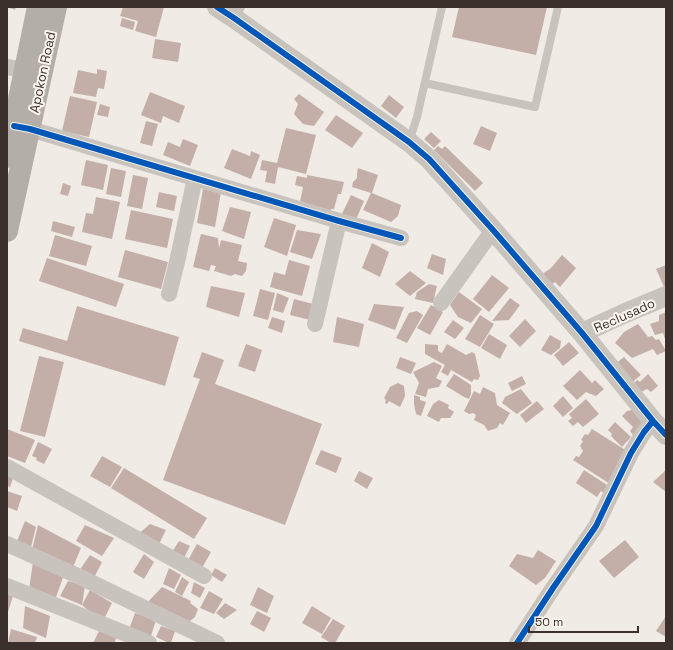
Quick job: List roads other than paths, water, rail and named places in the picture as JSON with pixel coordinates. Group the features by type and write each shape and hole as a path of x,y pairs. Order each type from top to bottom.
{"highway":[{"name":"Apokon Road","path":"7,231 22,128 25,70 38,7"},
{"name":"Apokon Road","path":"25,70 56,7"},
{"name":"Apokon Road","path":"7,157 22,128"}],"street":[{"path":"217,7 238,12 409,142 429,159 493,230 666,435"},
{"path":"22,128 196,178 339,222 401,238"},
{"path":"169,294 196,178"},
{"path":"315,324 339,222"},
{"path":"441,303 493,230"},
{"name":"Reclusado","path":"582,334 623,314 666,296"},
{"path":"518,643 553,588 596,526 630,454 653,421"},
{"path":"7,467 204,576"},
{"path":"7,544 78,576 217,643"},
{"path":"7,586 149,643"}],"lane":[{"path":"409,142 417,117 442,7"},
{"path":"425,83 535,107 558,7"}]}
